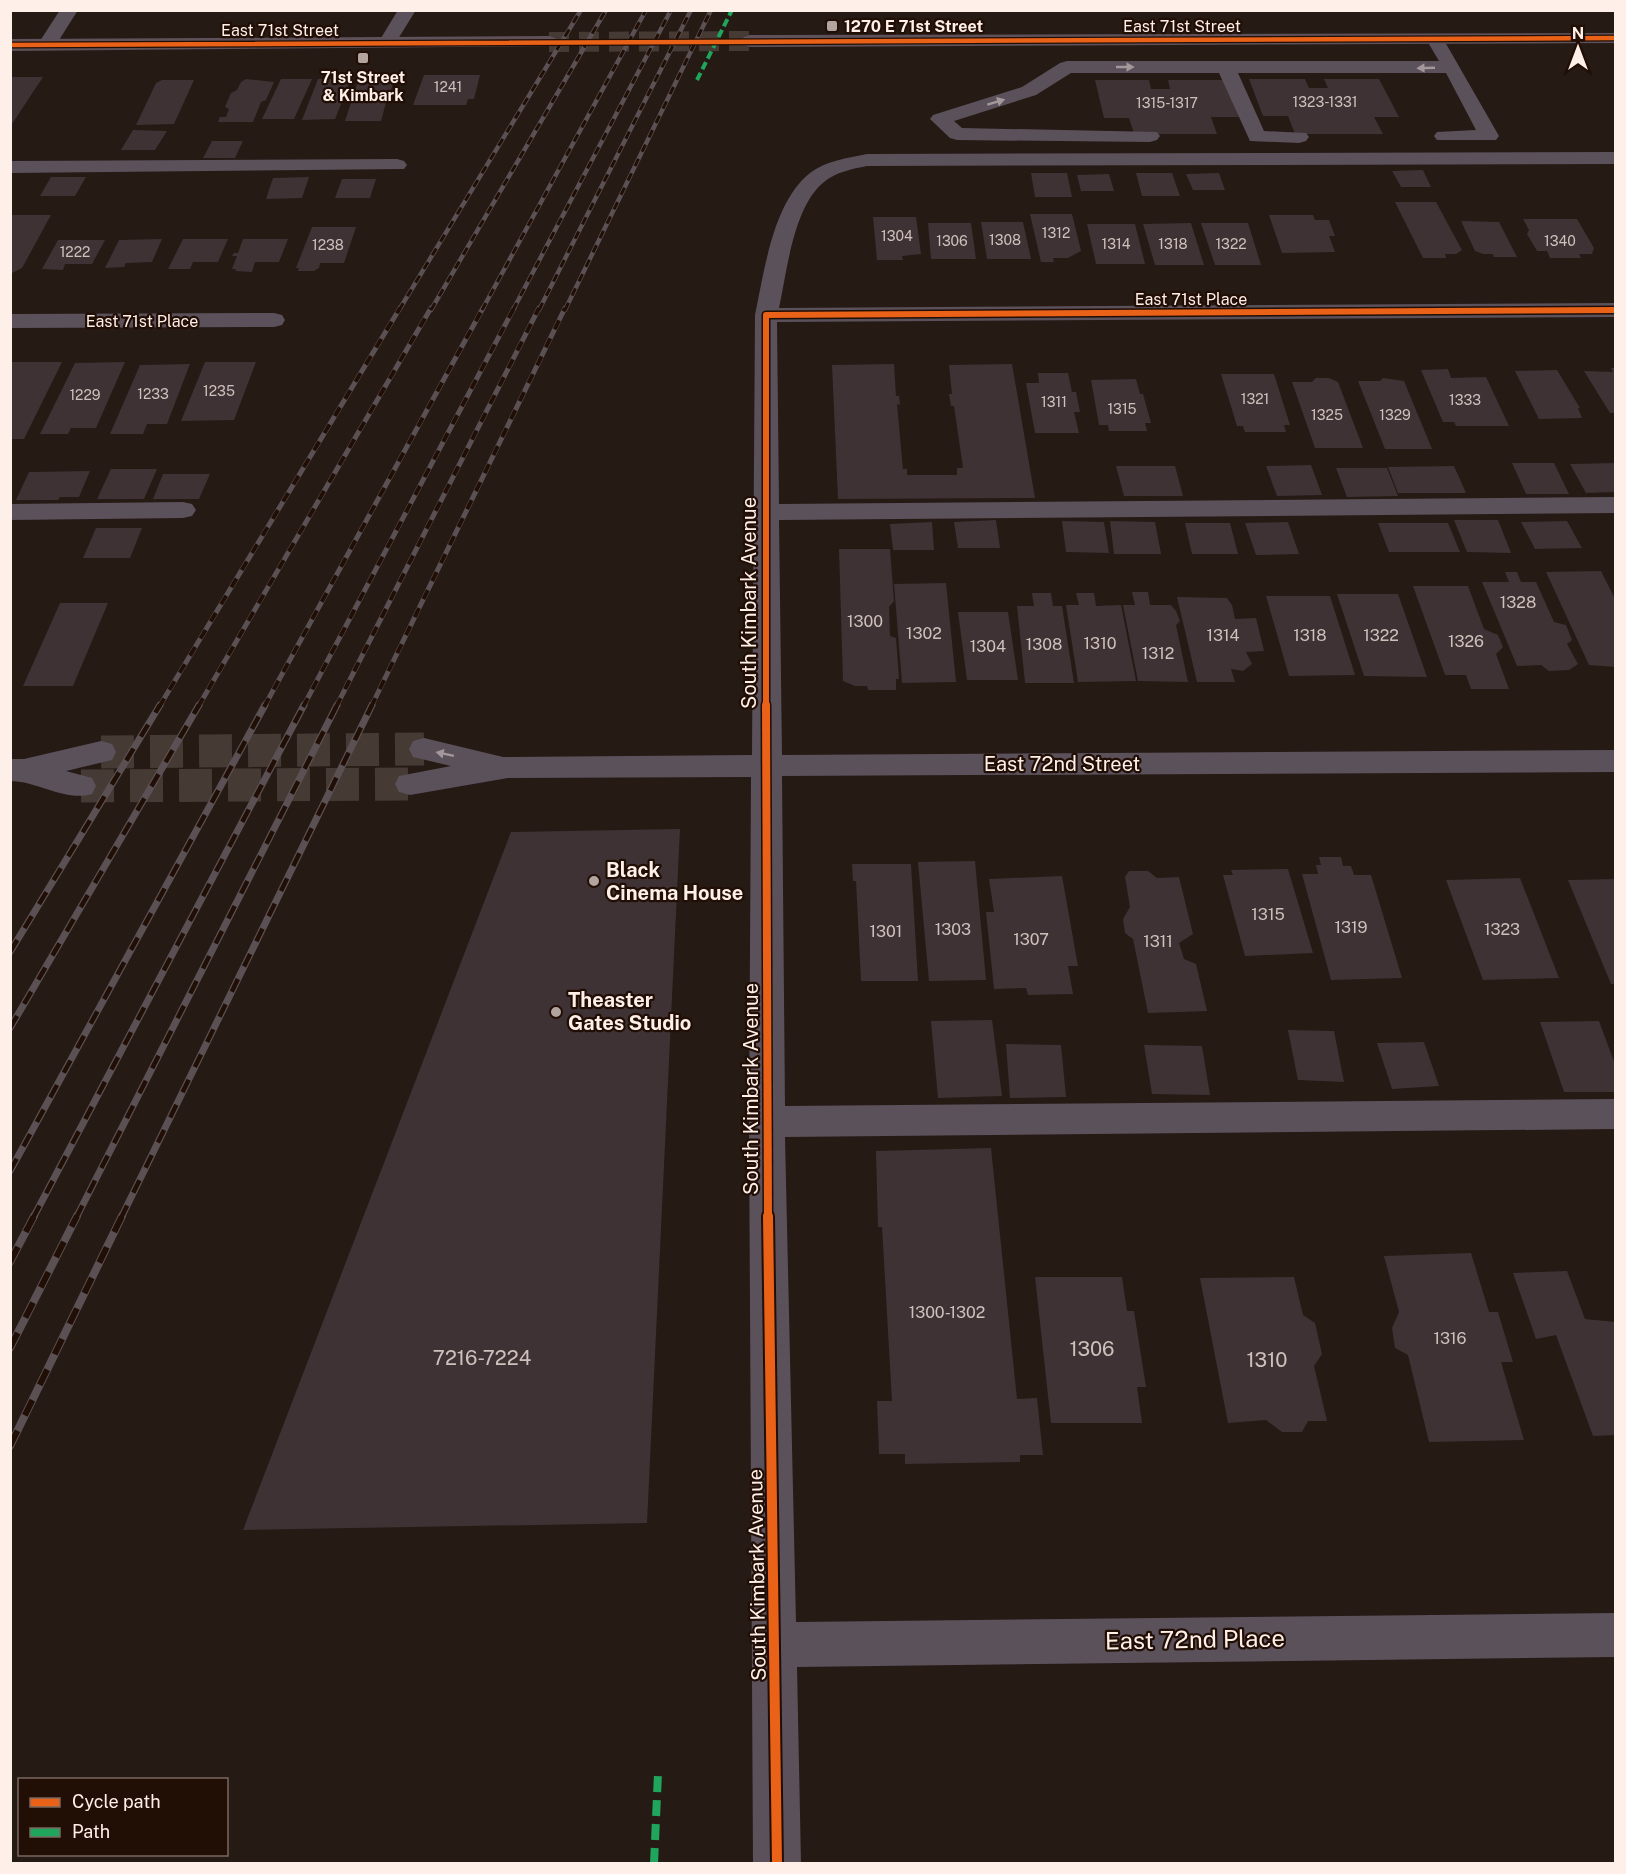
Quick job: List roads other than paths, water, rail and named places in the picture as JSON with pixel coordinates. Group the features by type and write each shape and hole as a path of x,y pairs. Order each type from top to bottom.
{"main road":[{"name":"East 71st Street","path":"750,41 1616,39"},
{"name":"East 71st Street","path":"10,45 549,42"}],"street":[{"path":"47,44 69,10"},
{"path":"387,43 408,10"},
{"path":"1419,136 1489,136 1435,39"},
{"path":"1064,40 1069,62 1067,67"},
{"path":"1173,136 957,134 940,119 1029,91 1067,67 1452,67"},
{"path":"1227,68 1257,137"},
{"path":"1233,137 1315,137"},
{"name":"South Kimbark Avenue","path":"777,1863 767,1122 766,315 786,229 812,182 845,165 867,160 1616,158"},
{"path":"10,167 397,165"},
{"name":"East 71st Place","path":"766,315 1616,310"},
{"name":"East 71st Place","path":"10,321 274,320"},
{"path":"766,512 1616,505"},
{"path":"10,512 183,510"},
{"name":"East 72nd Street","path":"424,749 508,767"},
{"path":"17,770 101,752"},
{"name":"East 72nd Street","path":"410,784 508,767 1616,761"},
{"path":"17,770 81,786"},
{"path":"767,1122 1616,1114"},
{"name":"East 72nd Place","path":"775,1645 1616,1635"}],"tunnel":[{"path":"549,42 750,41"},
{"path":"101,752 424,749"},
{"path":"81,786 410,784"}],"railway":[{"path":"399,310 581,10"},
{"path":"431,310 606,10"},
{"path":"482,310 646,10"},
{"path":"513,310 671,10"},
{"path":"539,310 691,10"},
{"path":"565,310 711,10"},
{"path":"159,707 400,308"},
{"path":"198,707 431,308"},
{"path":"264,707 483,308"},
{"path":"303,707 514,308"},
{"path":"336,707 539,308"},
{"path":"371,707 565,308"},
{"path":"10,952 160,705"},
{"path":"10,1028 199,705"},
{"path":"10,1171 265,705"},
{"path":"33,1218 304,705"},
{"path":"76,1218 337,705"},
{"path":"121,1218 372,705"},
{"path":"10,1262 34,1216"},
{"path":"10,1348 77,1216"},
{"path":"10,1446 122,1216"}],"place":[{"name":"1270 E 71st Street","path":"832,26"},
{"name":"71st Street & Kimbark","path":"363,58"},
{"name":"Black Cinema House","path":"594,881"},
{"name":"Theaster Gates Studio","path":"556,1012"}]}
